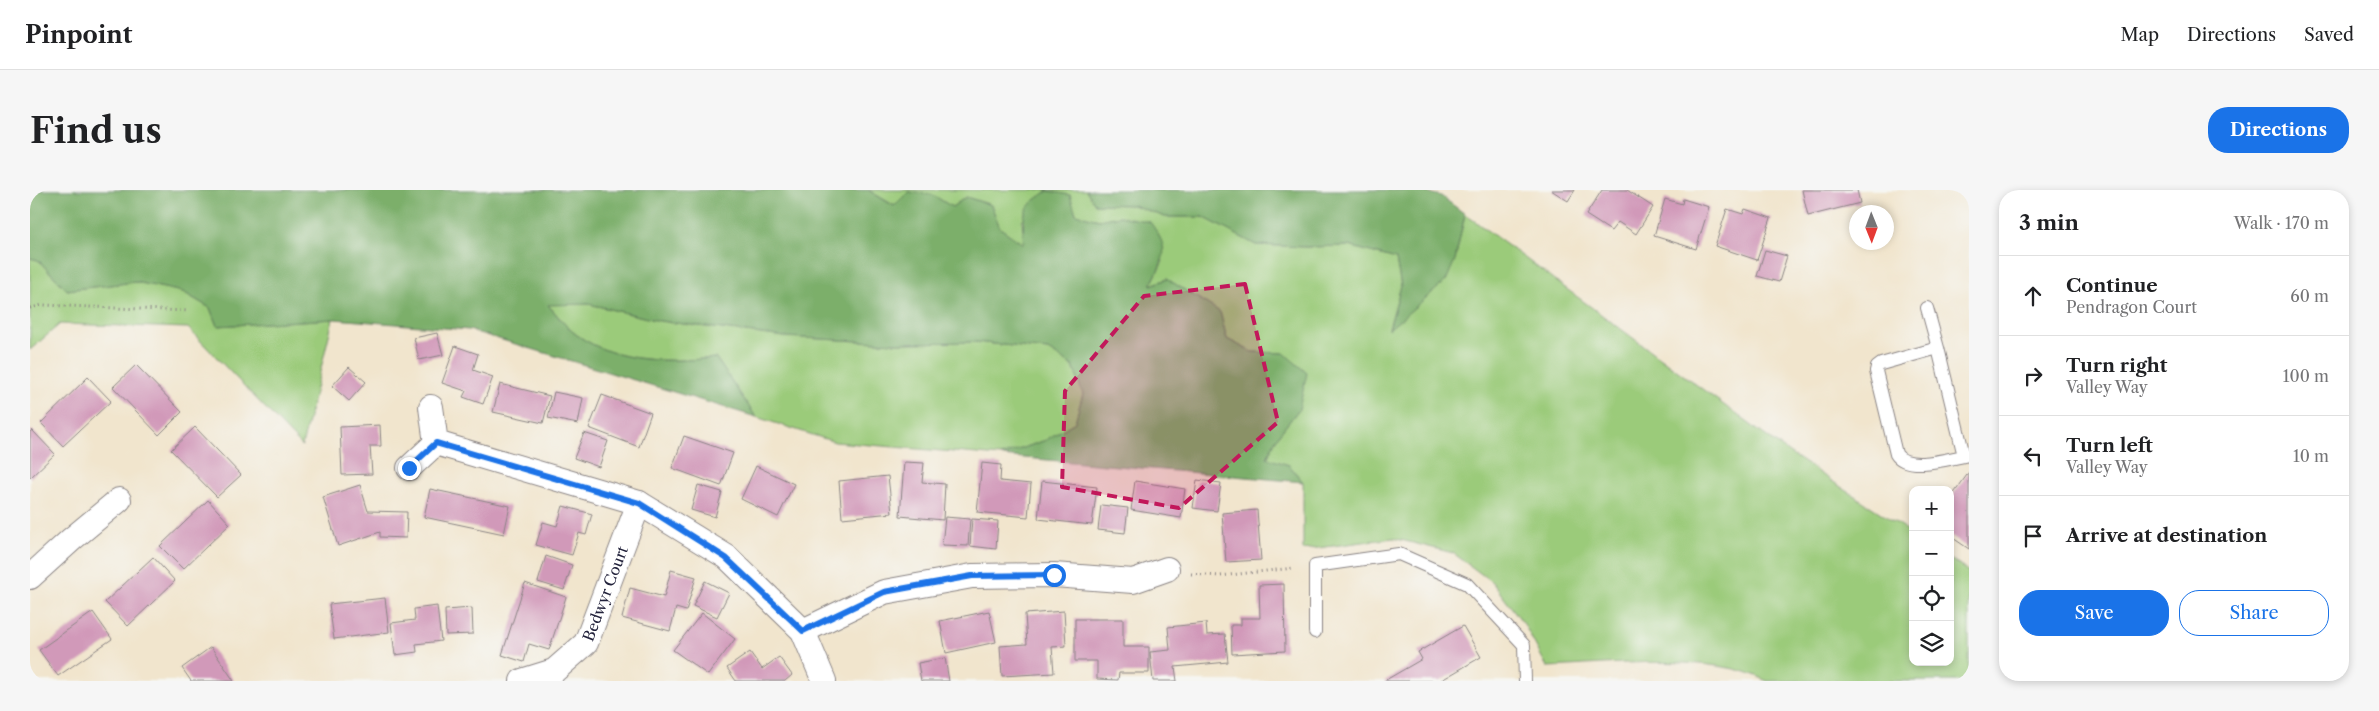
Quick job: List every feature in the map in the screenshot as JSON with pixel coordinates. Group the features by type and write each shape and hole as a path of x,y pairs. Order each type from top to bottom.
{"street":[{"path":"431,407 436,443"},
{"path":"409,468 436,443"},
{"path":"436,443 639,503 726,558 803,631 824,681"},
{"path":"30,577 119,500"},
{"name":"Bedwyr Court","path":"522,681 554,671 586,643 639,503"},
{"path":"803,631 884,592 972,576 1054,575 1133,581 1167,569"}],"lane":[{"path":"1927,308 1938,348 1967,456 1912,464 1902,461 1896,454 1876,371 1877,367 1938,348"},
{"path":"1314,632 1315,566 1399,554 1467,584 1524,645 1525,681"}],"path":[{"path":"30,308 44,304 189,311"},
{"path":"1209,576 1315,566"}],"highlighted area":[{"path":"1245,284 1278,422 1179,508 1062,487 1065,391 1144,296"}],"green space":[{"path":"30,190 868,190 894,206 908,192 933,195 952,207 966,197 991,205 1000,228 1023,244 1024,219 1027,208 1038,197 1048,191 1070,195 1076,214 1099,220 1120,216 1150,222 1161,240 1164,253 1160,267 1151,285 1167,279 1220,312 1227,339 1252,352 1284,353 1307,373 1299,409 1277,437 1267,458 1289,465 1303,482 1001,456 1046,440 1075,422 1083,394 1073,366 1048,350 976,342 896,343 785,337 660,321 589,304 548,305 577,335 609,351 644,359 716,358 756,417 469,330 334,319 217,326 210,308 183,292 136,282 67,290 38,260 30,258"},
{"path":"868,190 1086,190 1095,204 1133,205 1165,217 1203,217 1256,245 1349,246 1396,259 1401,286 1389,328 1455,260 1465,214 1789,453 1909,531 1909,666 1954,666 1954,562 1969,572 1969,681 1767,681 1746,672 1720,666 1691,663 1660,662 1547,667 1524,624 1492,582 1453,553 1393,538 1303,550 1303,482 1289,465 1267,459 1277,437 1299,409 1284,353 1252,352 1227,339 1220,312 1167,279 1151,285 1163,261 1120,216 1099,220 1076,214 1070,195 1022,220 1024,245 1000,228 991,205 966,197 952,207 933,195 895,206"},
{"path":"1086,190 1417,190 1441,196 1465,214 1455,260 1446,281 1389,329 1401,286 1396,259 1349,246 1256,245 1203,217 1165,217 1133,205 1095,204"},
{"path":"30,258 38,260 67,290 136,282 183,292 210,308 217,326 333,319 302,446 188,328 60,324 30,350"},
{"path":"547,304 589,304 660,321 785,337 896,343 976,342 1048,350 1073,366 1083,394 1075,422 1046,440 1001,456 835,442 756,417 716,358 644,359 609,351 577,335"}],"building":[{"path":"1551,190 1575,190 1568,201"},
{"path":"1602,190 1627,190 1653,207 1636,234 1618,222 1611,231 1586,215"},
{"path":"1802,190 1857,190 1860,203 1808,216"},
{"path":"1665,199 1682,204 1683,199 1709,207 1696,249 1654,236"},
{"path":"1727,209 1743,214 1745,209 1771,218 1757,260 1715,246"},
{"path":"1765,250 1787,256 1779,282 1757,276"},
{"path":"437,333 443,355 419,360 414,338"},
{"path":"455,346 478,354 473,370 493,377 483,404 463,397 466,391 442,383"},
{"path":"136,365 182,412 159,435 113,387"},
{"path":"349,367 366,382 349,401 332,386"},
{"path":"88,377 111,401 63,446 41,423"},
{"path":"500,384 550,396 543,423 493,412"},
{"path":"554,392 583,398 578,424 548,418"},
{"path":"602,395 651,413 639,447 589,428"},
{"path":"380,425 381,446 370,446 372,474 342,475 340,427"},
{"path":"195,427 241,475 217,497 171,450"},
{"path":"32,430 55,454 30,478 30,432"},
{"path":"584,433 608,441 599,467 574,458"},
{"path":"684,436 733,453 721,486 672,468"},
{"path":"904,462 924,463 922,482 945,484 943,520 900,516"},
{"path":"982,463 1001,465 1000,481 1031,484 1028,517 977,512"},
{"path":"756,466 794,484 778,517 741,499"},
{"path":"1969,472 1969,549 1954,539 1954,493"},
{"path":"888,476 892,513 842,518 839,481"},
{"path":"1197,480 1221,483 1217,511 1193,508"},
{"path":"1042,481 1097,487 1092,525 1038,519"},
{"path":"1135,481 1185,489 1181,518 1131,510"},
{"path":"360,485 368,511 407,512 406,538 380,537 380,532 338,546 323,497"},
{"path":"698,485 722,492 715,517 691,510"},
{"path":"430,489 510,506 504,534 424,517"},
{"path":"208,500 230,524 183,569 160,546"},
{"path":"1101,505 1128,508 1125,533 1098,530"},
{"path":"563,506 592,514 586,535 579,533 572,555 536,545 543,522 557,526"},
{"path":"1257,510 1261,560 1226,562 1222,513"},
{"path":"945,517 970,519 968,546 942,545"},
{"path":"972,519 998,521 996,549 970,546"},
{"path":"546,556 572,565 564,590 538,582"},
{"path":"153,557 175,581 128,626 105,602"},
{"path":"671,570 696,577 686,611 676,608 670,631 622,618 630,588 664,597"},
{"path":"705,581 729,593 717,617 693,606"},
{"path":"525,583 566,597 549,650 529,644 524,662 502,655"},
{"path":"1284,584 1285,651 1232,654 1231,625 1241,625 1241,618 1260,618 1259,585"},
{"path":"385,598 389,632 334,639 329,604"},
{"path":"437,606 441,641 416,644 417,652 395,655 391,623 415,620 414,609"},
{"path":"472,608 473,634 446,635 445,610"},
{"path":"989,611 996,642 946,653 940,621"},
{"path":"1064,611 1066,646 1052,647 1054,673 1002,676 1000,646 1027,644 1025,614"},
{"path":"93,612 112,639 58,676 39,650"},
{"path":"702,613 735,639 708,675 673,650"},
{"path":"1075,619 1123,619 1123,647 1149,647 1149,673 1119,673 1118,680 1097,679 1097,661 1075,661"},
{"path":"1206,623 1207,635 1225,634 1228,662 1175,667 1177,681 1153,681 1150,652 1170,650 1168,627"},
{"path":"1463,626 1481,657 1440,681 1384,681 1422,659 1418,652"},
{"path":"211,647 234,681 191,681 182,668"},
{"path":"750,652 762,669 779,657 792,675 785,681 736,681 727,668"},
{"path":"945,658 949,681 921,681 918,663"}],"route":[{"path":"409,468 436,443 639,503 726,558 803,631 884,592 972,576 1054,575"}]}
